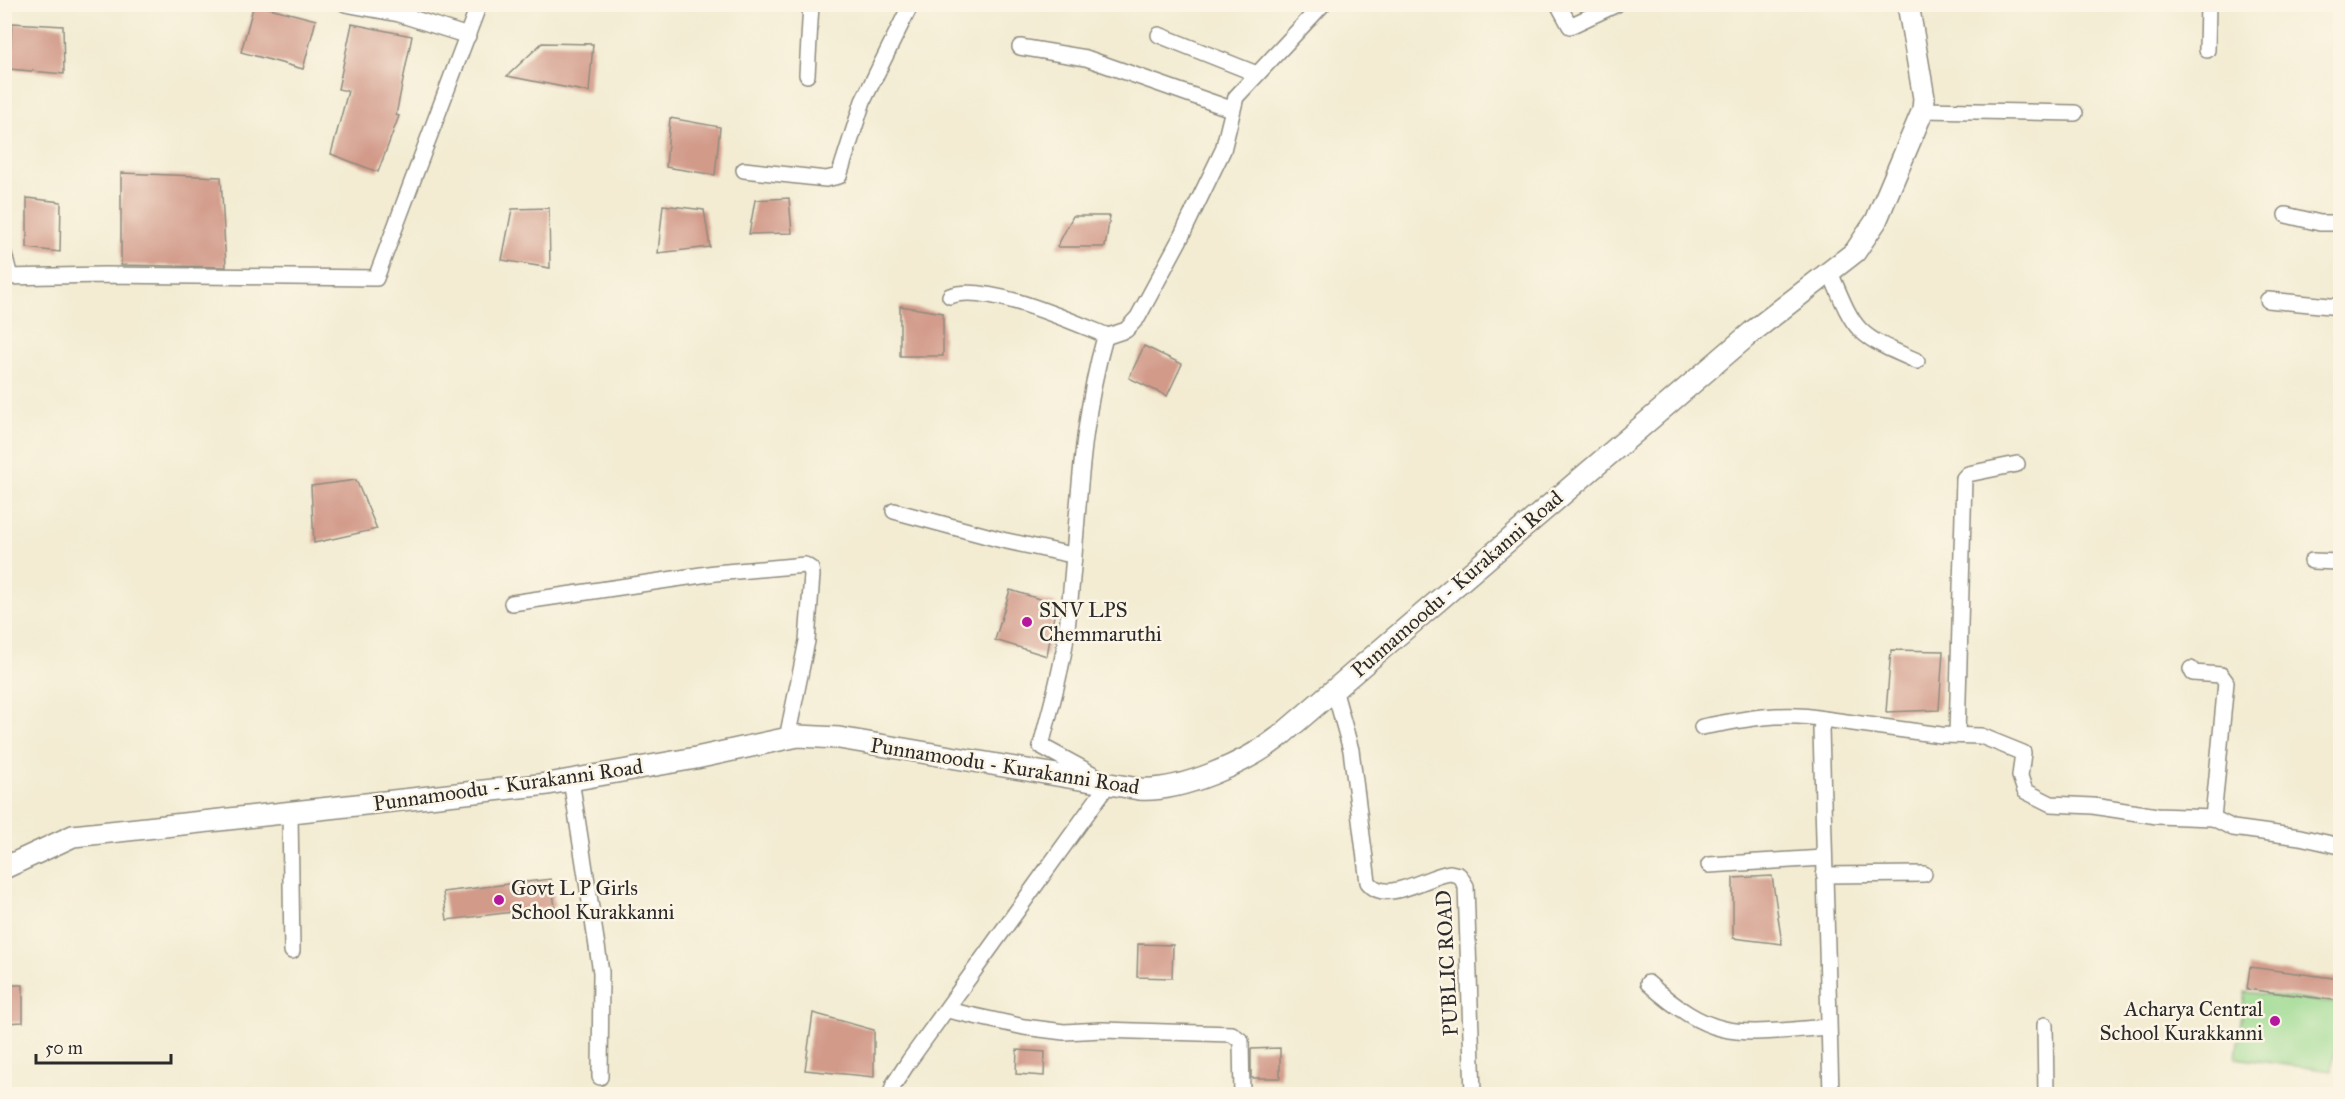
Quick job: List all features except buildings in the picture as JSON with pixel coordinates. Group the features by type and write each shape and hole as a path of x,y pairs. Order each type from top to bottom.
{"main road":[{"name":"Punnamoodu - Kurakanni Road","path":"4,868 74,836 571,780 696,758 798,736 839,738 1139,789 1162,789 1214,771 1271,743 1752,332 1855,252 1876,221 1923,110 1924,98 1908,4"}],"street":[{"path":"345,4 399,14 468,36"},
{"path":"4,254 7,277 104,274 376,278 479,4"},
{"path":"807,75 811,4"},
{"path":"744,170 826,178 839,176 863,101 911,4"},
{"path":"891,1095 894,1084 909,1061 1109,783 1041,746 1065,645 1072,555 1089,402 1096,369 1105,337 1126,330 1138,316 1149,297 1223,150 1231,109 1236,97 1323,4"},
{"path":"1558,4 1570,26 1617,4"},
{"path":"2207,50 2208,4"},
{"path":"1159,35 1257,74"},
{"path":"1020,47 1086,58 1231,109"},
{"path":"1923,110 2075,112"},
{"path":"2286,215 2320,223 2340,223"},
{"path":"1830,272 1856,328 1876,343 1917,361"},
{"path":"950,296 964,292 1010,300 1108,336"},
{"path":"2268,300 2340,307"},
{"path":"1957,735 1964,478 1968,474 2017,464"},
{"path":"894,511 1002,540 1072,555"},
{"path":"2313,561 2340,562"},
{"path":"512,603 715,573 805,565 811,569 812,575 807,640 787,738"},
{"path":"2191,669 2193,673 2221,675 2226,682 2213,818"},
{"name":"PUBLIC ROAD","path":"1334,689 1352,750 1368,882 1375,890 1390,892 1450,873 1460,875 1466,886 1473,1095"},
{"path":"1702,727 1752,718 1804,715 1957,735 1981,736 2023,753 2020,776 2025,791 2051,804 2093,806 2157,816 2213,818 2233,828 2300,837 2340,846"},
{"path":"1824,719 1821,729 1823,858 1831,1095"},
{"path":"571,780 601,972 600,1077"},
{"path":"290,812 292,951"},
{"path":"1709,865 1823,858"},
{"path":"1824,875 1924,874"},
{"path":"1647,983 1683,1012 1701,1023 1725,1031 1745,1033 1828,1027"},
{"path":"947,1010 1024,1027 1064,1032 1102,1030 1232,1034 1241,1041 1242,1095"},
{"path":"2045,1025 2046,1095"}],"green space":[{"path":"2245,992 2340,1004 2332,1071 2236,1058"}],"place":[{"name":"SNV LPS Chemmaruthi","path":"1027,622"},
{"name":"Govt L P Girls School Kurakkanni","path":"499,900"},
{"name":"Acharya Central School Kurakkanni","path":"2275,1021"}]}
